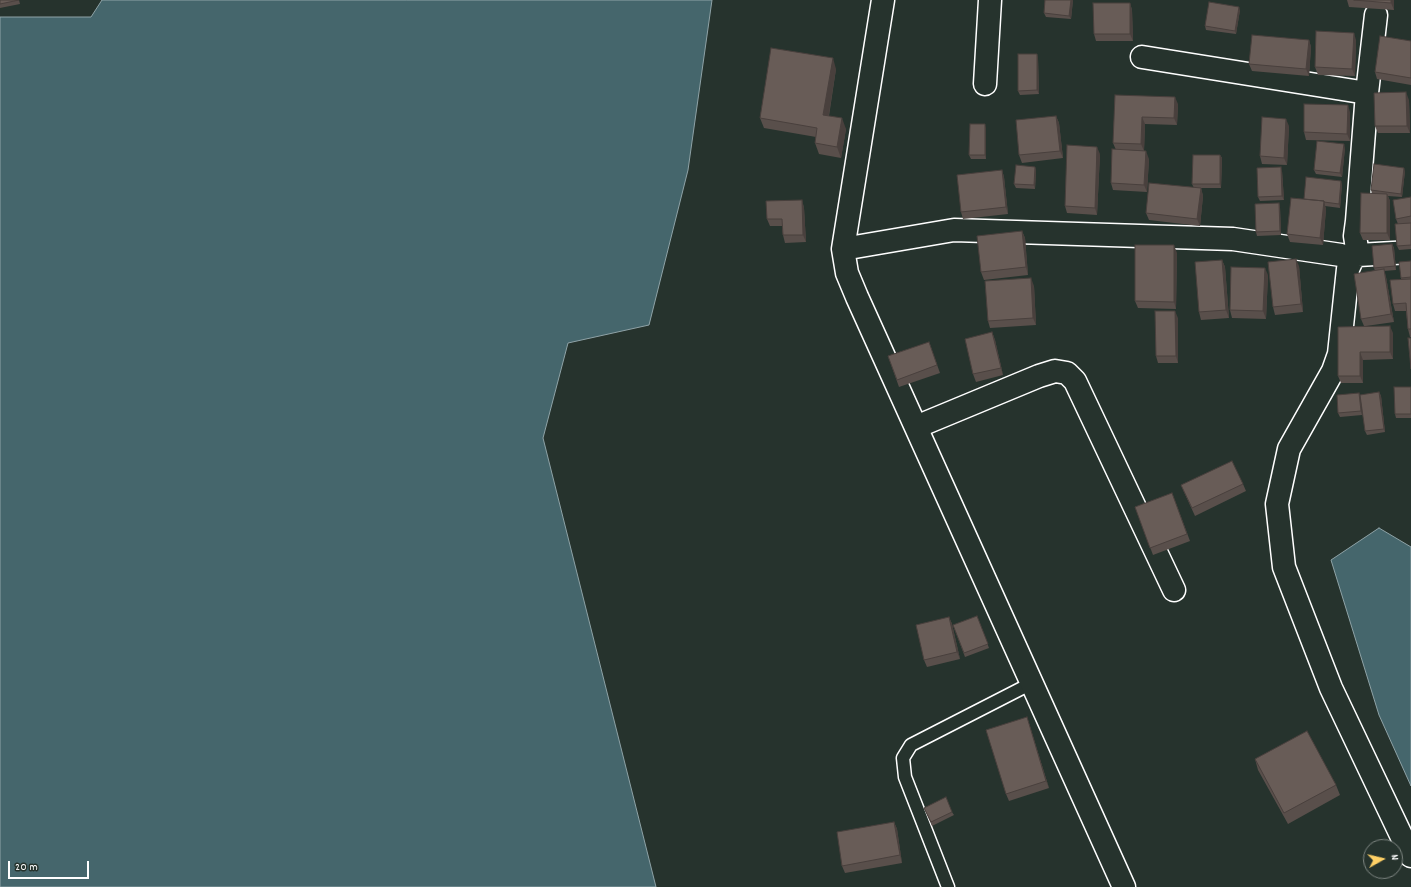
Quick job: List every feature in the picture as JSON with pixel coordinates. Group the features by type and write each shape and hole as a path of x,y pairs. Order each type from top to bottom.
{"street":[{"path":"883,0 843,249 848,273 857,297 1124,887"},
{"path":"985,84 990,0"},
{"path":"1376,15 1367,93 1355,257 1348,269 1339,354 1333,371 1289,449 1278,504 1284,567 1331,688 1411,856"},
{"path":"1142,57 1367,93"},
{"path":"843,249 954,230 1233,239 1348,257 1411,252"},
{"path":"916,427 1039,376 1055,371 1067,373 1076,381 1174,590"}],"lane":[{"path":"948,887 905,777 903,758 911,745 1032,683"}],"water":[{"path":"102,0 712,0 688,170 649,325 568,343 543,438 656,887 0,887 0,17 91,17"},
{"path":"1379,528 1411,547 1411,786 1379,715 1331,560"}],"building":[{"path":"0,0 19,0 0,4"},
{"path":"1045,0 1071,0 1069,16 1044,13"},
{"path":"1354,0 1391,0 1391,3"},
{"path":"1209,2 1239,7 1235,31 1205,26"},
{"path":"1093,3 1130,3 1130,34 1094,34"},
{"path":"1316,31 1354,33 1352,69 1315,67"},
{"path":"1252,35 1309,40 1306,69 1249,64"},
{"path":"1380,36 1411,41 1411,78 1375,72"},
{"path":"771,48 833,58 823,115 842,118 837,147 815,143 817,128 760,118"},
{"path":"1018,54 1037,54 1037,90 1018,91"},
{"path":"1406,92 1407,126 1375,126 1374,93"},
{"path":"1115,95 1175,97 1174,118 1142,117 1141,144 1113,143"},
{"path":"1304,104 1348,105 1347,134 1304,132"},
{"path":"1056,116 1060,151 1019,155 1016,120"},
{"path":"1262,117 1286,119 1284,158 1260,156"},
{"path":"970,124 985,124 985,155 969,155"},
{"path":"1317,141 1344,144 1340,173 1314,170"},
{"path":"1067,145 1097,147 1095,208 1065,206"},
{"path":"1112,149 1146,151 1144,185 1111,183"},
{"path":"1193,155 1220,155 1220,184 1192,184"},
{"path":"1374,164 1404,168 1401,194 1371,190"},
{"path":"1016,165 1035,167 1034,185 1014,184"},
{"path":"1281,167 1282,196 1258,197 1257,168"},
{"path":"1002,170 1006,207 961,212 957,175"},
{"path":"1306,177 1341,181 1339,204 1304,199"},
{"path":"1149,183 1201,188 1197,219 1146,213"},
{"path":"1361,193 1387,194 1387,233 1360,233"},
{"path":"1411,197 1411,216 1396,219 1393,200"},
{"path":"1291,198 1324,201 1320,238 1287,234"},
{"path":"802,200 803,235 783,235 782,219 767,219 766,201"},
{"path":"1279,203 1280,231 1256,232 1255,204"},
{"path":"1411,223 1411,245 1397,246 1395,224"},
{"path":"1022,231 1026,267 981,272 977,236"},
{"path":"1392,244 1395,266 1374,268 1372,246"},
{"path":"1135,245 1174,245 1174,302 1135,301"},
{"path":"1296,259 1301,304 1273,307 1268,262"},
{"path":"1222,260 1226,310 1199,312 1195,262"},
{"path":"1411,261 1411,277 1401,278 1399,262"},
{"path":"1231,267 1265,268 1263,311 1230,310"},
{"path":"1384,269 1391,314 1361,319 1354,274"},
{"path":"1031,278 1033,318 988,321 985,281"},
{"path":"1411,279 1411,329 1408,329 1406,303 1393,304 1390,280"},
{"path":"1155,311 1175,311 1176,356 1156,356"},
{"path":"1390,326 1390,352 1360,352 1360,376 1338,376 1338,327"},
{"path":"992,332 1001,368 973,374 965,339"},
{"path":"1408,338 1411,338 1411,369"},
{"path":"929,342 937,365 897,380 888,356"},
{"path":"1394,387 1411,387 1411,414 1395,414"},
{"path":"1379,392 1384,429 1365,431 1360,395"},
{"path":"1359,393 1361,411 1338,413 1337,395"},
{"path":"1232,461 1243,484 1192,508 1181,485"},
{"path":"1172,493 1187,534 1150,548 1135,507"},
{"path":"977,616 988,644 964,653 953,625"},
{"path":"949,617 957,652 924,660 916,625"},
{"path":"1027,717 1046,781 1006,794 986,730"},
{"path":"1307,731 1336,785 1284,813 1255,759"},
{"path":"946,797 952,812 931,822 924,808"},
{"path":"894,822 900,855 842,866 837,832"}]}
